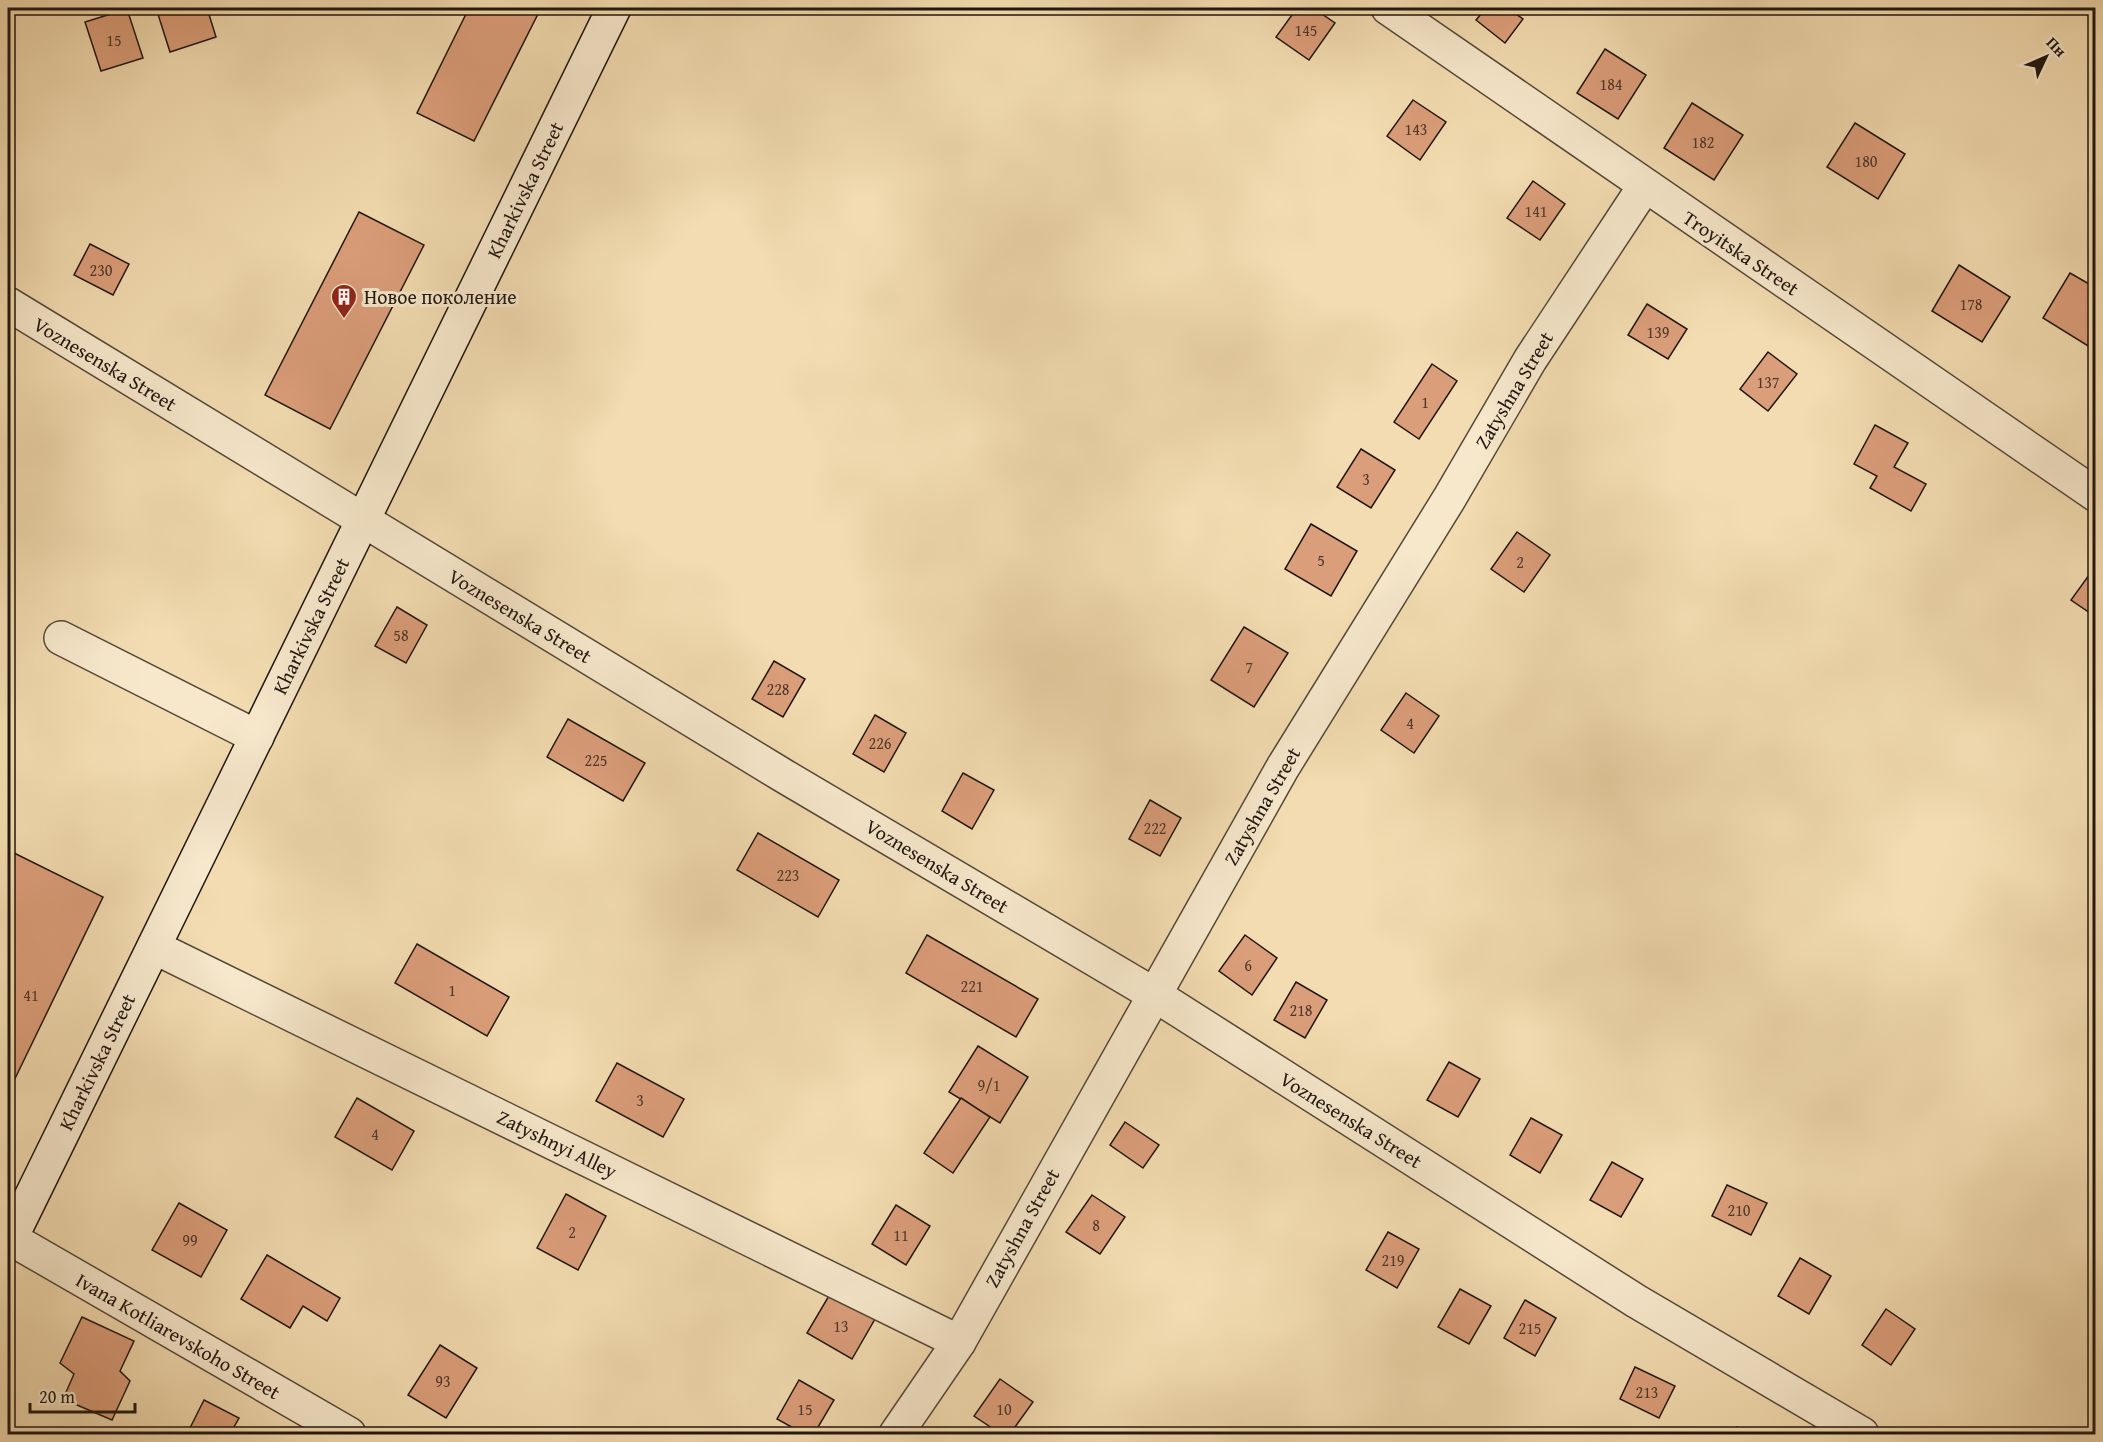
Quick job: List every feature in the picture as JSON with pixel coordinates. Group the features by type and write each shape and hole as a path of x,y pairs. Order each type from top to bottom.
{"street":[{"name":"Kharkivska Street","path":"8,1240 614,8"},
{"name":"Troyitska Street","path":"1388,8 2096,495"},
{"name":"Zatyshna Street","path":"896,1434 959,1342 1282,767 1449,499 1530,360 1644,186"},
{"name":"Voznesenska Street","path":"8,304 784,776 1155,995 1636,1301 1862,1434"},
{"path":"61,638 257,737"},
{"name":"Zatyshnyi Alley","path":"154,947 959,1342"},
{"name":"Ivana Kotliarevskoho Street","path":"8,1240 349,1434"}],"building":[{"path":"156,8 207,8 216,37 170,52"},
{"path":"469,8 541,8 474,141 417,113"},
{"path":"1297,8 1313,8 1335,23 1309,60 1276,37"},
{"path":"1486,8 1507,8 1523,19 1505,43 1476,20"},
{"path":"127,9 143,58 101,71 85,22"},
{"path":"1605,49 1646,75 1618,119 1577,93"},
{"path":"1413,100 1446,122 1420,160 1387,136"},
{"path":"1692,103 1743,135 1714,180 1664,148"},
{"path":"1855,123 1905,154 1878,199 1827,167"},
{"path":"1533,181 1565,204 1540,240 1507,218"},
{"name":"Новое поколение","path":"359,212 424,245 330,429 265,395"},
{"path":"90,244 129,264 113,295 74,275"},
{"path":"1959,265 2010,297 1982,342 1932,311"},
{"path":"2070,273 2096,288 2096,345 2093,349 2043,318"},
{"path":"1647,304 1687,329 1668,359 1628,335"},
{"path":"1768,352 1797,374 1768,411 1740,389"},
{"path":"1432,364 1457,381 1419,439 1394,422"},
{"path":"1875,425 1908,443 1894,467 1926,484 1911,511 1870,488 1877,476 1854,464"},
{"path":"1361,449 1395,470 1371,508 1337,487"},
{"path":"1311,524 1357,551 1331,596 1285,569"},
{"path":"1517,532 1550,555 1524,592 1491,569"},
{"path":"2092,571 2096,573 2096,617 2071,600"},
{"path":"397,607 427,625 406,663 375,646"},
{"path":"1244,627 1288,653 1254,707 1211,680"},
{"path":"774,661 805,679 783,717 752,699"},
{"path":"1406,693 1439,716 1414,753 1381,730"},
{"path":"875,715 906,733 884,772 853,754"},
{"path":"568,719 645,763 623,801 547,757"},
{"path":"963,773 994,790 972,829 942,811"},
{"path":"1150,800 1181,818 1160,856 1129,839"},
{"path":"758,833 839,880 818,917 737,870"},
{"path":"8,850 103,897 8,1093"},
{"path":"927,935 1038,999 1016,1037 906,973"},
{"path":"1245,935 1277,958 1252,995 1219,971"},
{"path":"417,944 509,997 487,1036 395,983"},
{"path":"1296,982 1327,1000 1305,1038 1274,1020"},
{"path":"978,1046 1028,1077 1000,1123 949,1092"},
{"path":"1449,1062 1480,1079 1458,1117 1427,1100"},
{"path":"617,1063 684,1099 663,1137 596,1101"},
{"path":"357,1098 414,1131 392,1170 335,1137"},
{"path":"961,1098 990,1117 953,1173 924,1153"},
{"path":"1531,1118 1562,1135 1540,1173 1510,1155"},
{"path":"1125,1122 1159,1145 1143,1168 1110,1145"},
{"path":"1612,1162 1643,1179 1621,1217 1590,1200"},
{"path":"1727,1185 1767,1203 1751,1235 1712,1216"},
{"path":"566,1194 606,1216 578,1270 537,1248"},
{"path":"1092,1195 1125,1217 1100,1254 1066,1232"},
{"path":"179,1203 227,1230 201,1277 152,1250"},
{"path":"896,1205 930,1226 906,1265 872,1244"},
{"path":"1388,1232 1419,1249 1397,1288 1366,1270"},
{"path":"267,1255 340,1298 327,1321 303,1306 290,1328 241,1299"},
{"path":"1800,1258 1831,1276 1809,1314 1778,1296"},
{"path":"1460,1289 1491,1306 1469,1344 1438,1327"},
{"path":"830,1294 875,1319 852,1359 807,1333"},
{"path":"1525,1300 1556,1318 1535,1356 1504,1338"},
{"path":"1886,1309 1915,1329 1891,1365 1862,1345"},
{"path":"82,1317 134,1341 120,1371 130,1381 112,1420 63,1399 74,1374 60,1363"},
{"path":"440,1345 477,1368 446,1418 408,1395"},
{"path":"1635,1367 1675,1386 1659,1418 1620,1399"},
{"path":"1000,1379 1033,1402 1010,1434 1001,1434 974,1416"},
{"path":"799,1380 834,1400 814,1434 804,1434 777,1419"},
{"path":"204,1400 239,1418 230,1434 187,1434"},
{"path":"1737,1427 1751,1434 1733,1434"}],"place":[{"name":"Новое поколение","path":"344,320"}]}
